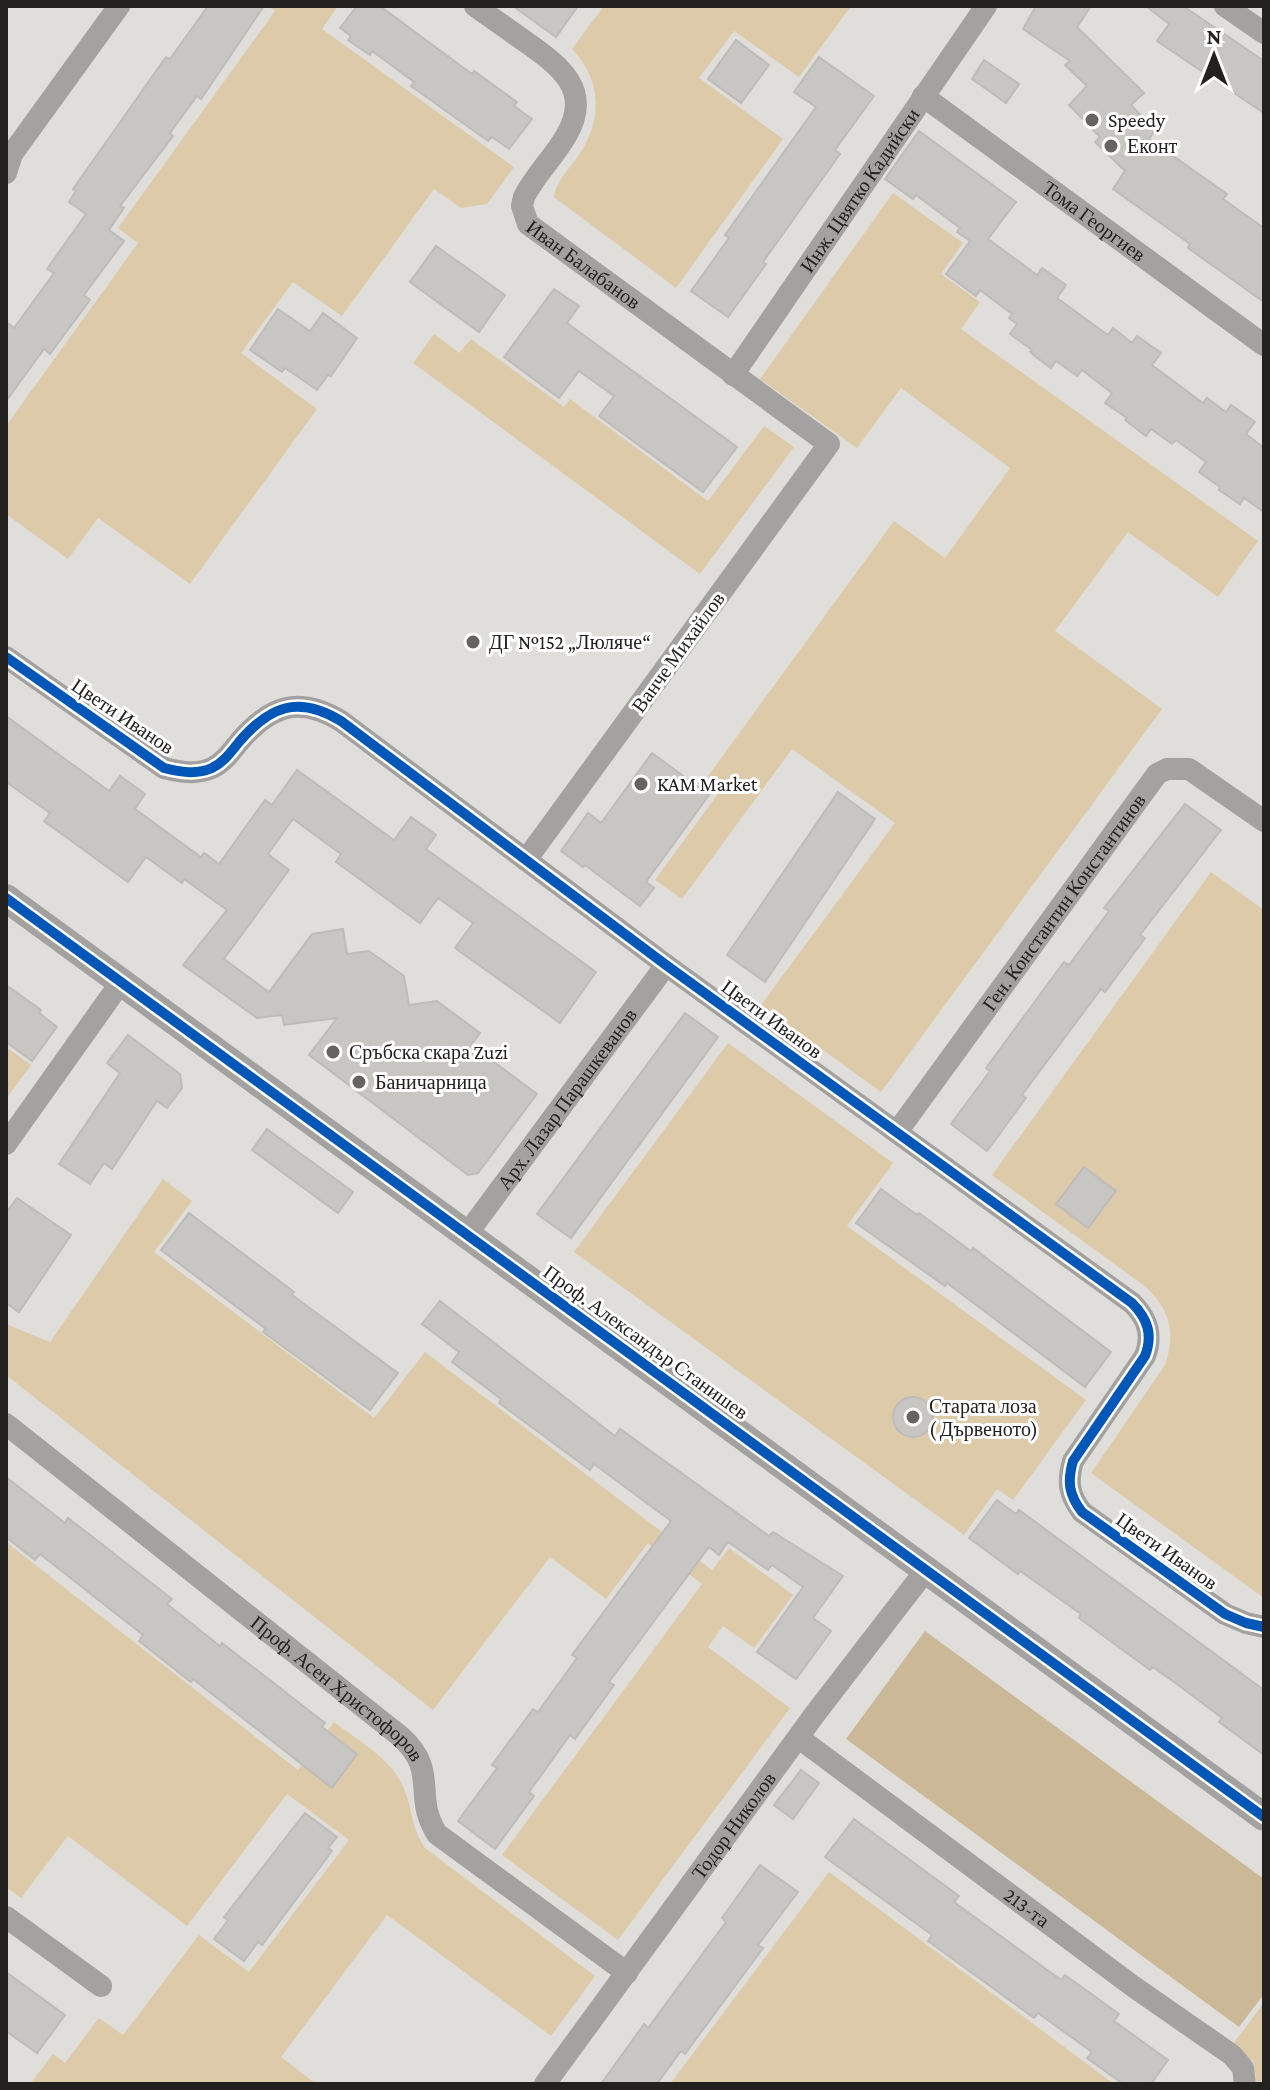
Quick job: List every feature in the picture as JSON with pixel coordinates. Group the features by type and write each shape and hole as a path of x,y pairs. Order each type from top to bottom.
{"street":[{"path":"6,173 12,154 119,6"},
{"name":"Иван Балабанов","path":"475,6 551,60 564,72 573,87 576,104 573,122 524,197 522,206 528,224 829,444"},
{"name":"Инж. Цвятко Кадийски","path":"733,375 986,6"},
{"path":"1225,6 1264,33"},
{"name":"Тома Георгиев","path":"923,96 1264,345"},
{"name":"Ванче Михайлов","path":"526,860 829,444"},
{"name":"Цвети Иванов","path":"8,659 164,768 180,772 197,772 214,767 228,757 262,718 281,709 302,706 323,710 1141,1312 1149,1333 1145,1356 1073,1461 1069,1475 1073,1501 1082,1512 1225,1614 1264,1627"},
{"name":"Ген. Константин Константинов","path":"897,1132 1157,774 1167,769 1189,769 1264,821"},
{"name":"Проф. Александър Станишев","path":"6,898 1264,1817"},
{"name":"Арх. Лазар Парашкеванов","path":"467,1234 666,965"},
{"path":"6,1144 121,982"},
{"name":"Проф. Асен Христофоров","path":"6,1424 400,1736 421,1760 425,1775 424,1806 437,1834 627,1973"},
{"name":"Тодор Николов","path":"545,2084 926,1570"},
{"name":"213-та","path":"799,1738 1134,1987 1232,2055 1243,2068 1245,2084"},
{"path":"6,1917 101,1986"}],"shaded area":[{"path":"268,6 338,6 322,29 514,167 487,204 461,208 434,189 342,316 293,282 241,353 317,409 190,584 98,518 68,559 6,514 6,426 138,243 118,228 275,11"},
{"path":"604,6 851,6 799,77 734,31 699,78 783,139 676,288 554,197 559,182 585,146 595,118 596,103 590,75 572,49"},
{"path":"893,193 963,243 941,274 980,302 961,329 1258,541 1218,597 1128,532 1055,631 1162,709 881,1092 761,1005 895,823 792,749 682,899 655,880 723,787 708,776 894,521 945,558 1010,468 901,388 857,448 760,379"},
{"path":"434,334 459,353 471,339 564,407 570,399 708,501 764,426 794,447 700,574 413,363"},
{"path":"1211,872 1264,910 1264,1598 1091,1473 1165,1365 1170,1343 1169,1323 1161,1304 1146,1287 992,1175"},
{"path":"728,1043 893,1163 847,1226 1086,1400 1013,1500 997,1489 964,1535 574,1252"},
{"path":"6,1047 31,1065 6,1099"},
{"path":"163,1179 192,1201 154,1252 374,1418 425,1352 712,1570 729,1548 793,1595 754,1648 723,1626 708,1647 790,1708 618,1940 502,1855 702,1584 648,1543 606,1599 550,1557 433,1710 6,1375 6,1324 50,1342"},
{"path":"6,1542 298,1770 334,1722 386,1762 401,1782 415,1828 425,1848 595,1976 551,2036 387,1915 281,2057 316,2084 30,2084 53,2054 65,2063 99,2018 123,2035 199,1935 249,1972 349,1840 287,1794 187,1926 68,1836 21,1898 6,1887"},
{"path":"925,1631 1264,1879 1264,1994 1239,2027 846,1739"},
{"path":"829,1872 1114,2084 670,2084"},
{"path":"1264,2003 1264,2084 1257,2084 1253,2061 1232,2045"}],"building":[{"path":"208,6 264,6 201,99 197,96 170,133 173,136 120,206 124,208 109,230 124,241 84,295 90,300 50,354 44,349 6,401 6,322 14,328 54,273 47,269 86,214 69,202 76,191 73,189 166,57 170,59"},
{"path":"357,6 380,6 472,74 474,71 517,102 514,106 532,119 509,149 492,137 488,141 411,86 414,82 372,51 370,55 348,40 351,36 340,28"},
{"path":"513,6 578,6 556,37"},
{"path":"1036,6 1091,6 1077,27 1144,93 1131,105 1155,130 1149,139 1227,194 1223,199 1264,228 1264,302 1113,189 1125,171 1095,142 1100,137 1069,105 1087,86 1065,65 1070,61 1023,29"},
{"path":"1146,6 1183,6 1264,61 1264,113 1157,41 1169,24"},
{"path":"736,40 769,65 741,103 708,79"},
{"path":"819,57 874,96 835,150 840,154 728,317 691,291 729,238 725,235 816,107 794,92"},
{"path":"984,60 1019,84 1006,103 972,79"},
{"path":"919,131 1016,202 988,239 1037,275 1042,268 1066,285 1057,298 1108,335 1113,328 1132,343 1137,336 1161,353 1152,365 1203,403 1207,398 1226,412 1231,405 1255,422 1246,434 1264,448 1264,512 1244,498 1240,504 1219,490 1220,487 1199,472 1206,462 1176,440 1172,444 1151,429 1146,436 1125,420 1127,418 1105,403 1112,393 1082,370 1077,376 1056,361 1051,368 1036,357 1030,352 1032,350 1010,334 1017,324 1009,318 1012,314 980,290 976,296 946,274 970,241 957,232 960,228 916,195 913,199 885,179"},
{"path":"436,246 505,295 479,332 410,282"},
{"path":"554,289 579,306 567,323 737,447 703,492 599,416 614,396 579,371 559,398 504,357"},
{"path":"278,309 310,331 323,313 357,338 331,376 328,375 317,390 285,368 282,372 250,350"},
{"path":"6,716 109,791 120,776 145,794 135,809 201,857 204,853 219,864 265,800 272,805 297,770 394,840 411,817 436,835 426,849 596,972 560,1023 455,948 473,923 438,898 420,923 336,862 341,854 293,819 268,854 289,870 224,959 269,992 312,934 343,929 347,954 369,951 404,976 409,1005 437,1001 480,1033 471,1045 537,1094 478,1173 468,1175 309,1055 337,1018 284,1025 282,1015 257,1018 183,965 227,910 146,857 128,882 44,821 50,813 6,782"},
{"path":"652,753 709,795 646,882 654,888 640,906 561,851 588,813 601,823"},
{"path":"838,792 875,819 765,982 727,955"},
{"path":"1185,804 1221,830 1140,935 1145,938 1105,992 1101,989 1022,1095 1026,1098 987,1151 951,1124 990,1071 986,1068 1064,962 1069,965 1109,911 1104,908"},
{"path":"6,985 41,1010 39,1013 57,1027 32,1061 6,1042"},
{"path":"685,1013 718,1037 571,1238 537,1214"},
{"path":"128,1035 180,1074 182,1088 167,1108 157,1101 112,1169 104,1163 90,1184 59,1164 120,1073 107,1063"},
{"path":"267,1129 353,1192 338,1213 252,1150"},
{"path":"1084,1167 1116,1191 1088,1228 1056,1204"},
{"path":"881,1189 971,1251 973,1248 1111,1352 1085,1387 947,1283 945,1286 856,1223"},
{"path":"17,1198 71,1235 19,1312 6,1303 6,1213"},
{"path":"189,1213 294,1292 292,1295 398,1373 370,1410 263,1332 266,1329 161,1250"},
{"path":"440,1301 615,1436 620,1429 769,1536 773,1532 843,1576 813,1618 831,1631 796,1679 757,1652 803,1587 772,1565 768,1570 728,1542 719,1555 709,1547 609,1682 614,1685 575,1739 570,1735 529,1792 534,1796 495,1849 458,1821 497,1768 492,1765 533,1709 538,1712 577,1658 572,1655 671,1521 594,1464 590,1470 499,1403 501,1399 452,1362 459,1352 422,1324"},
{"name":"Старата лоза ( Дървеното)","path":"913,1397 927,1403 933,1417 927,1431 913,1437 899,1431 893,1417 899,1403"},
{"path":"6,1477 65,1523 68,1518 94,1538 172,1599 167,1604 325,1723 322,1727 357,1754 332,1788 193,1679 191,1682 139,1641 143,1635 40,1554 35,1560 6,1537"},
{"path":"997,1500 1016,1514 1019,1510 1264,1690 1264,1755 1219,1722 1222,1718 1174,1682 1153,1667 1150,1670 1079,1618 1081,1614 969,1538"},
{"path":"801,1770 819,1783 793,1819 774,1805"},
{"path":"305,1813 337,1837 328,1848 332,1851 262,1945 258,1942 244,1961 214,1939 228,1920 224,1917"},
{"path":"854,1819 959,1896 954,1902 1061,1980 1065,1975 1119,2014 1114,2021 1168,2060 1151,2084 1123,2084 1087,2058 1092,2052 1038,2013 1034,2018 928,1941 932,1935 825,1857"},
{"path":"760,1865 798,1892 758,1945 763,1948 685,2054 681,2051 657,2084 601,2084 644,2024 648,2028 726,1922 722,1918"},
{"path":"6,1972 65,2015 37,2053 6,2031"}],"cycle path":[{"path":"6,657 164,768 176,771 200,772 216,766 262,720 286,708 311,708 341,721 666,965 1132,1303 1148,1328 1145,1356 1073,1461 1070,1482 1074,1500 1082,1512 1225,1614 1264,1627"},
{"path":"6,898 1264,1817"}],"place":[{"name":"Speedy","path":"1092,120"},
{"name":"Еконт","path":"1111,146"},
{"name":"ДГ №152 „Люляче“","path":"473,642"},
{"name":"KAM Market","path":"641,784"},
{"name":"Сръбска скара Zuzi","path":"333,1052"},
{"name":"Баничарница","path":"359,1082"},
{"name":"Старата лоза ( Дървеното)","path":"913,1417"}]}
